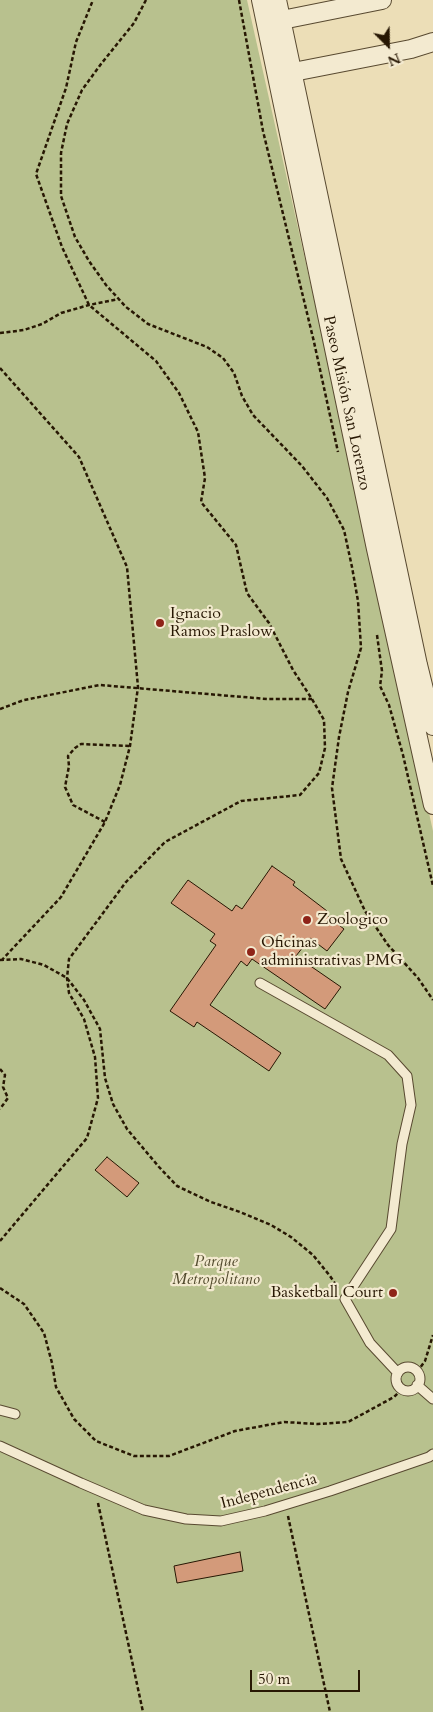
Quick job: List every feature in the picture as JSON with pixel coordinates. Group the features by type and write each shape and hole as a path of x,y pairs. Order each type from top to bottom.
{"street":[{"name":"Paseo Misión San Lorenzo","path":"261,0 274,22 285,73 376,549 433,805"},
{"name":"Paseo Misión San Lorenzo","path":"274,22 277,0"},
{"path":"274,22 382,0"},
{"path":"285,73 411,49 433,42"},
{"name":"Paseo Misión San Lorenzo","path":"285,73 325,229 430,699 433,726"}],"lane":[{"path":"260,983 388,1055 407,1076 411,1105 402,1144 391,1229 345,1299 370,1343 398,1373 397,1384 402,1389 409,1390 417,1386 420,1379 415,1369 407,1367 398,1373"},
{"path":"417,1386 433,1399"},
{"path":"0,1410 14,1414"},
{"name":"Independencia","path":"0,1446 144,1510 186,1519 221,1521 285,1504 376,1475 433,1454"}],"path":[{"path":"0,1241 87,1138 98,1098 95,1057 84,1019 69,994 67,978 69,959 126,882 165,842 241,801 300,795 319,773 325,748 324,720 269,623 247,593 236,545 201,502 205,478 198,432 179,393 156,361 89,305 62,247 36,174 66,88 76,42 93,0"},
{"path":"146,0 134,23 82,90 67,124 61,153 60,196 75,237 106,285 126,307 148,324 208,347 223,358 234,373 242,396 253,414 302,466 327,498 344,530 358,601 361,648 348,692 332,788 341,859 365,911 388,945 418,978 433,1000"},
{"path":"239,0 263,131 312,333 339,457"},
{"path":"0,333 24,330 42,324 61,313 119,299"},
{"path":"0,368 79,457 127,567 138,687 130,746 120,785 106,822 61,897 1,961"},
{"path":"377,634 382,671 380,686 389,705 403,754 433,886"},
{"path":"0,709 24,700 100,684 267,699 312,699"},
{"path":"106,822 73,805 65,787 69,766 68,756 81,744 130,746"},
{"path":"1,961 21,959 44,965 67,978 84,1000 100,1029 105,1078 113,1104 127,1129 176,1186 210,1202 272,1225 291,1237 313,1256 330,1276 345,1299"},
{"path":"0,1069 5,1075 2,1087 8,1098 0,1109"},
{"path":"0,1288 24,1304 44,1333 56,1387 74,1419 96,1441 134,1456 169,1456 235,1431 284,1422 318,1424 348,1422 394,1397 402,1389"},
{"path":"417,1372 425,1361 433,1336"},
{"path":"95,1489 143,1712"},
{"path":"285,1504 330,1712"}],"green space":[{"name":"Parque Metropolitano","path":"0,0 247,0 433,831 433,1712 0,1712"}],"building":[{"name":"Oficinas administrativas PMG","path":"272,866 295,882 293,885 327,911 325,914 344,929 327,951 310,938 296,956 341,987 325,1009 252,959 247,966 241,961 210,1005 281,1053 269,1071 197,1022 194,1027 170,1011 216,945 210,941 215,934 171,903 188,880 232,911 236,905 242,909"},
{"path":"107,1157 139,1183 127,1197 95,1170"},
{"path":"240,1552 243,1571 177,1583 174,1566"}],"place":[{"name":"Ignacio Ramos Praslow","path":"160,623"},
{"name":"Zoologico","path":"307,920"},
{"name":"Oficinas administrativas PMG","path":"251,952"},
{"name":"Basketball Court","path":"393,1293"}]}
